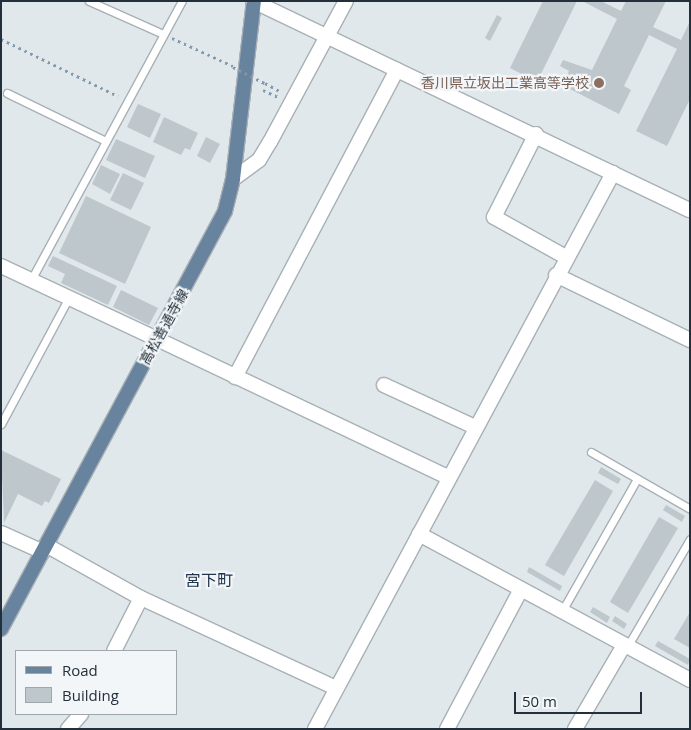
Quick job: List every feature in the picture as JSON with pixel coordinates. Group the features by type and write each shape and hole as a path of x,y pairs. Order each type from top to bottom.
{"main road":[{"name":"高松善通寺線","path":"1,629 208,247 233,179 254,1"}],"street":[{"path":"254,1 327,33 397,70 536,134 613,174 690,210"},
{"path":"233,179 259,160 346,1"},
{"path":"235,377 397,70"},
{"path":"536,134 494,217 566,257"},
{"path":"315,729 566,257 613,174"},
{"path":"1,266 448,477"},
{"path":"556,276 690,340"},
{"path":"384,384 475,427"},
{"path":"1,533 44,549 141,598 336,688"},
{"path":"419,534 690,680"},
{"path":"447,729 520,589"},
{"path":"115,650 141,598"},
{"path":"575,729 626,646"},
{"path":"68,729 80,715"}],"lane":[{"path":"89,1 163,34"},
{"path":"30,280 182,1"},
{"path":"7,93 106,141"},
{"path":"1,424 69,297"},
{"path":"591,452 690,510"},
{"path":"562,611 637,479"},
{"path":"626,646 690,539"}],"path":[{"path":"163,34 208,54 278,90"},
{"path":"1,40 128,100"},
{"path":"263,90 276,96"}],"building":[{"path":"543,1 577,1 537,82 510,68"},
{"path":"582,1 601,1 621,11 626,1 666,1 653,27 681,40 690,21 690,99 667,146 636,131 677,49 649,35 624,86 631,90 619,114 562,85 569,71 560,66 563,60 592,70 617,19"},
{"path":"497,15 502,18 490,41 485,38"},
{"path":"138,104 161,114 150,138 127,127"},
{"path":"164,117 198,133 190,150 185,148 181,155 153,142"},
{"path":"206,137 220,144 210,163 197,156"},
{"path":"116,139 155,156 145,178 106,160"},
{"path":"101,165 120,174 110,194 92,184"},
{"path":"123,173 144,183 131,210 110,200"},
{"path":"86,196 151,227 125,284 59,253"},
{"path":"53,256 117,286 108,305 61,283 65,274 48,266"},
{"path":"121,290 158,308 149,325 113,307"},
{"path":"1,450 61,479 49,503 45,501 42,506 18,494 4,523"},
{"path":"601,467 621,479 618,484 598,473"},
{"path":"595,480 613,491 564,576 545,565"},
{"path":"666,505 685,516 682,522 663,510"},
{"path":"659,517 678,528 628,613 610,602"},
{"path":"529,567 562,586 560,591 527,572"},
{"path":"593,607 610,617 607,623 590,612"},
{"path":"690,612 690,648 674,639"},
{"path":"615,616 627,624 624,629 612,621"},
{"path":"658,641 690,659 688,665 655,646"}],"place":[{"name":"香川県立坂出工業高等学校","path":"599,83"}],"district":[{"name":"宮下町","path":"209,580"}]}
